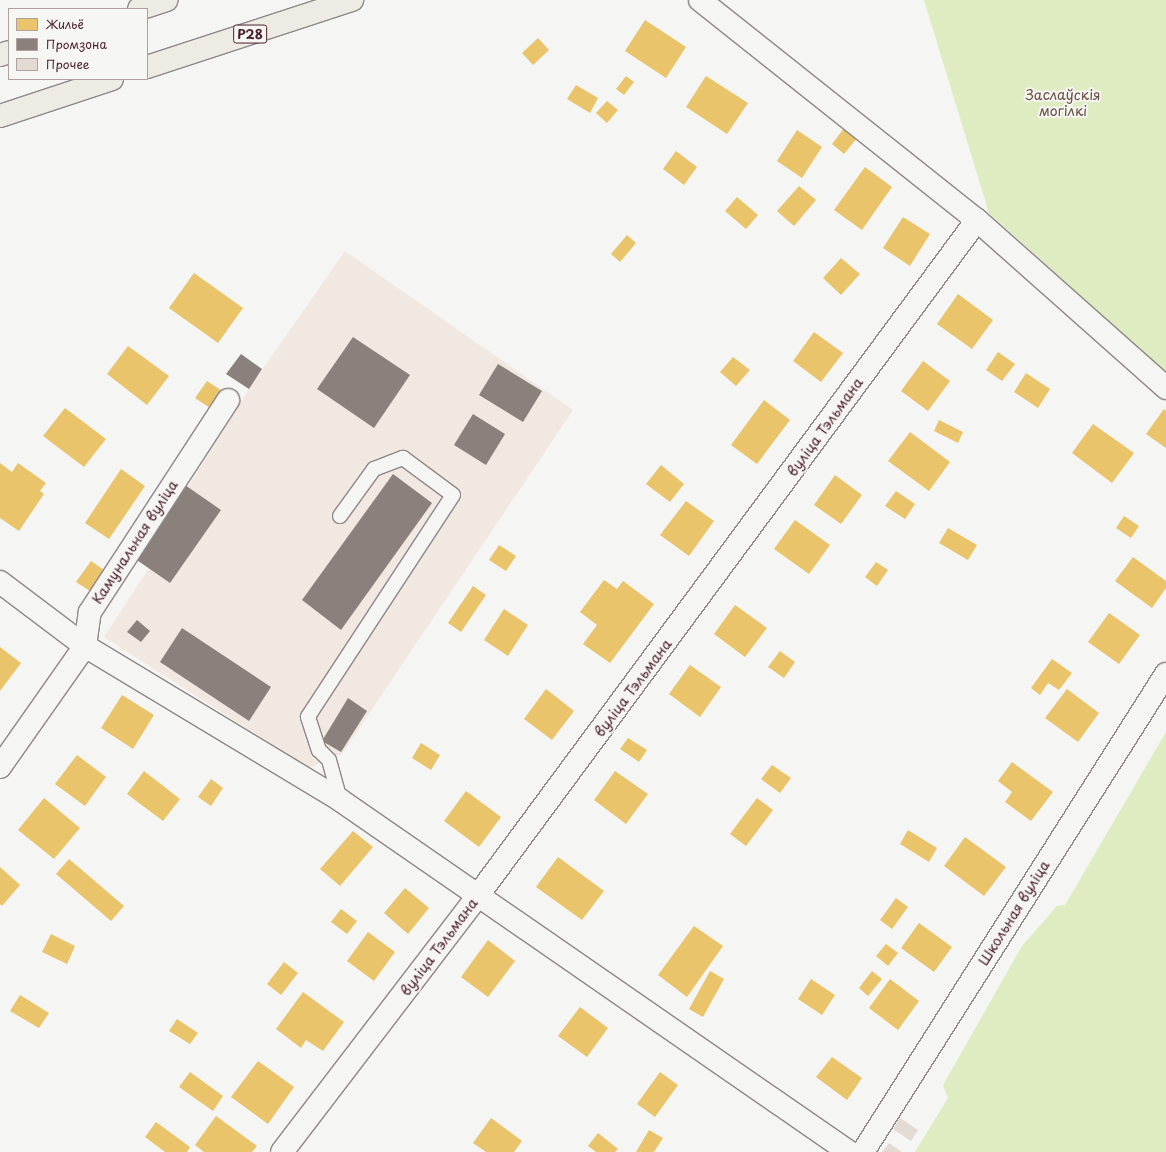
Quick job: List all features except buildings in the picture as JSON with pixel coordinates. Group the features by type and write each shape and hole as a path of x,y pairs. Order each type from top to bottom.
{"highway":[{"path":"142,8 167,0"},
{"name":"Р28","path":"148,67 352,0"},
{"path":"0,116 109,80"}],"street":[{"path":"700,0 977,220 1166,388"},
{"name":"вуліца Тэльмана","path":"282,1152 479,894 977,220"},
{"name":"Камунальная вуліца","path":"0,767 85,646 90,612 228,400"},
{"path":"0,582 85,646 340,800 479,894 849,1152"},
{"name":"Школьная вуліца","path":"863,1152 1166,674"}],"lane":[{"path":"340,516 374,469 403,458 453,495 308,717 319,750 329,760 340,800"}],"shaded area":[{"path":"345,251 573,410 342,754 309,768 104,637 149,568 188,487 249,389"}],"green space":[{"name":"Заслаўскія могілкі","path":"924,0 1166,0 1166,373 989,213"},
{"path":"1166,732 1166,1152 915,1152 948,1098 943,1085 1022,946 1057,906 1065,905"}]}
